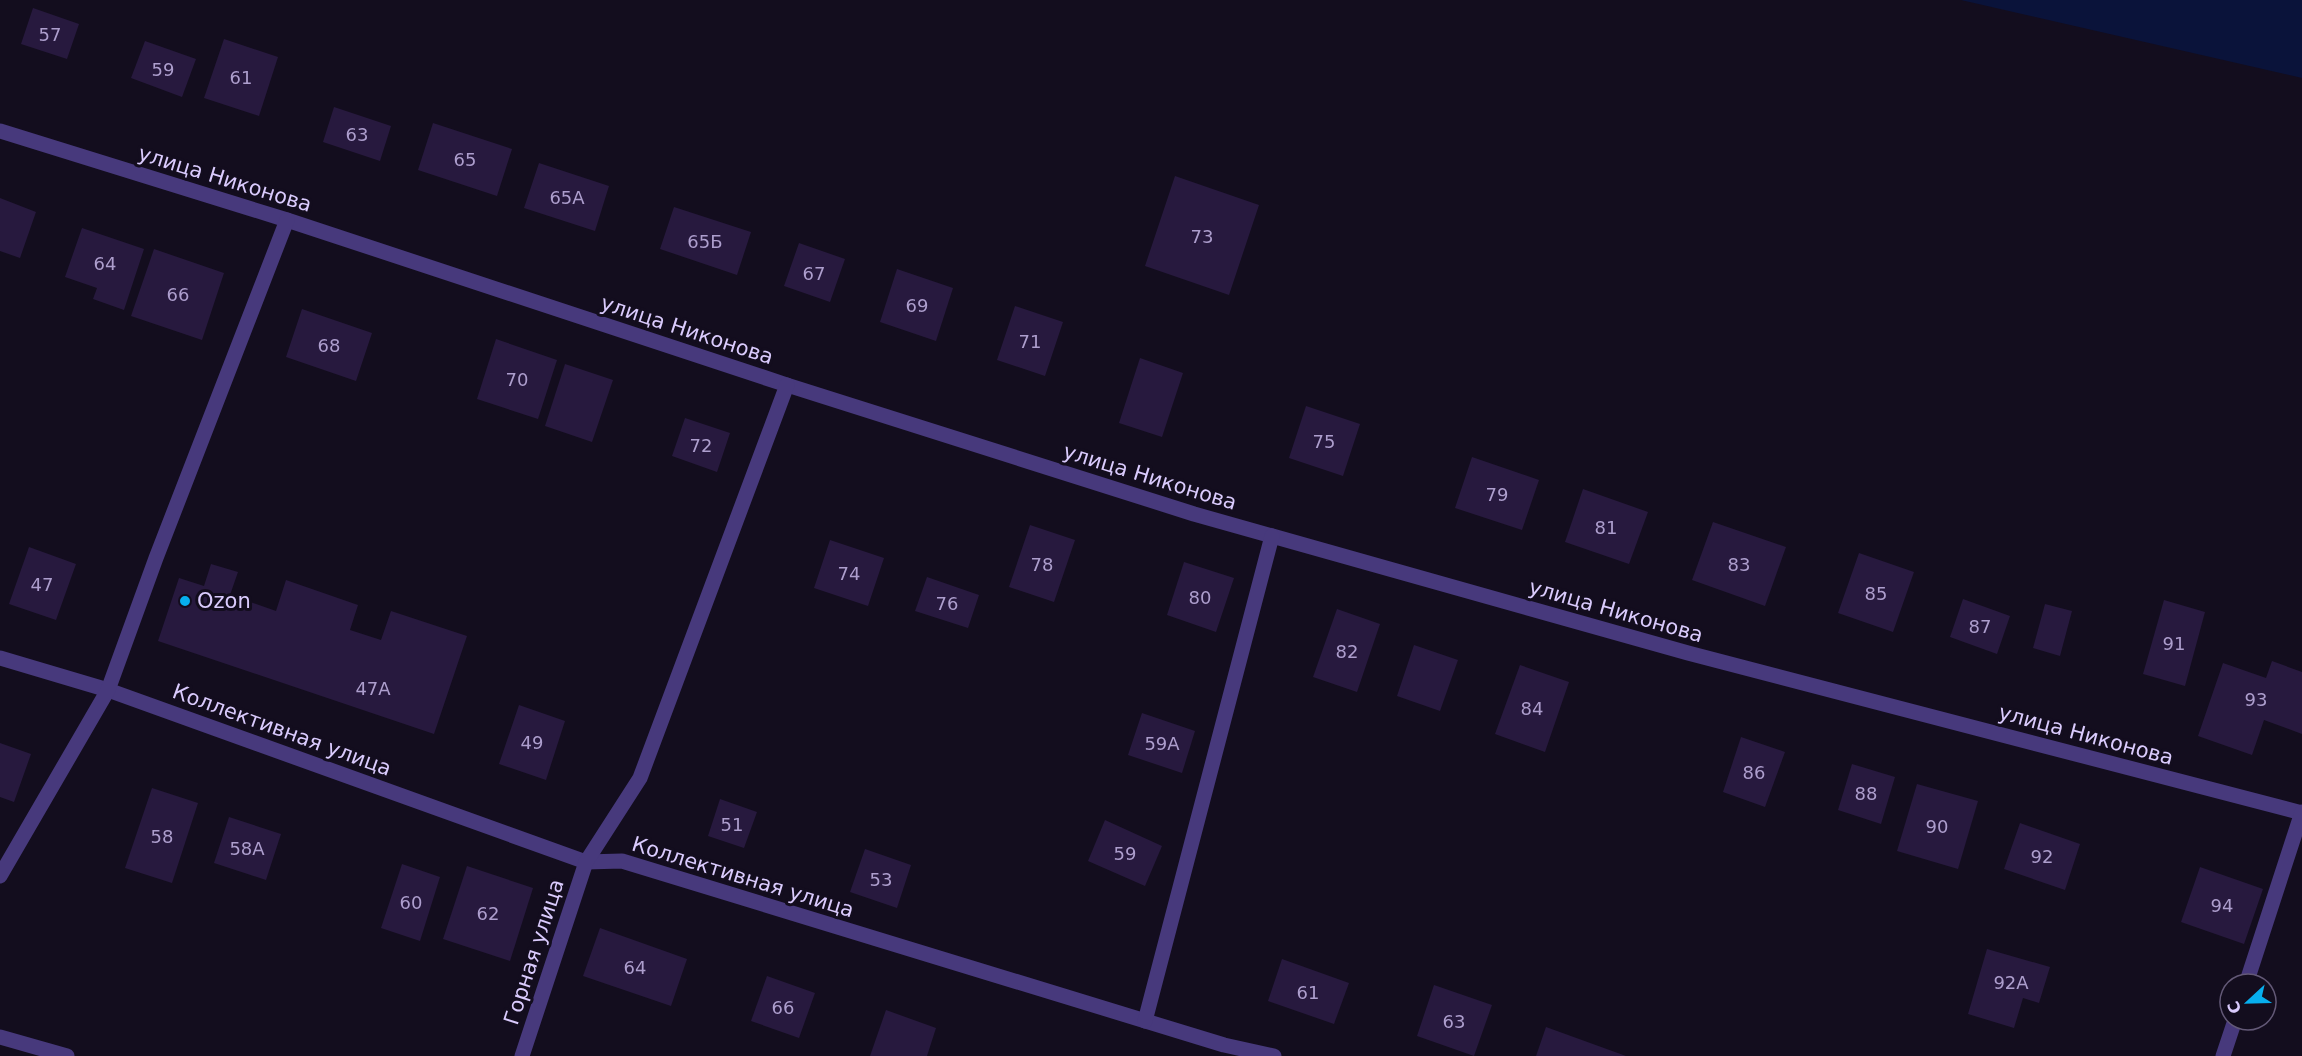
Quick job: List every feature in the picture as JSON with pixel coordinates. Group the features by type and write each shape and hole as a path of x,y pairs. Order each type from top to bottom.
{"street":[{"name":"улица Никонова","path":"0,131 287,220 788,385 1194,514 1688,653 2302,813"},
{"path":"0,876 108,690 156,558 287,220"},
{"name":"Горная улица","path":"522,1056 586,862 640,778 788,385"},
{"path":"1145,1021 1272,536"},
{"name":"Коллективная улица","path":"0,658 108,690 586,862 622,861 1145,1021 1222,1050 1274,1056"},
{"path":"2250,972 2302,813"},
{"path":"2223,1056 2231,1032"},
{"path":"0,1037 67,1056"}],"water":[{"path":"1961,0 2302,0 2302,78"}],"building":[{"path":"33,8 79,24 67,59 21,44"},
{"path":"224,39 278,57 259,116 204,98"},
{"path":"145,41 196,59 182,97 131,78"},
{"path":"334,107 391,126 380,161 323,142"},
{"path":"433,123 512,149 497,196 418,170"},
{"path":"539,163 609,186 595,231 524,208"},
{"path":"1175,176 1259,205 1229,295 1145,266"},
{"path":"0,198 36,212 20,258 0,251"},
{"path":"674,207 751,232 737,275 660,249"},
{"path":"82,228 144,249 124,310 93,299 97,288 65,277"},
{"path":"799,243 845,259 830,302 784,286"},
{"path":"154,249 224,273 202,340 131,316"},
{"path":"897,269 953,288 936,341 880,322"},
{"path":"1015,306 1063,322 1045,376 997,360"},
{"path":"302,309 372,333 356,381 286,357"},
{"path":"496,339 557,360 538,419 477,399"},
{"path":"1140,358 1183,373 1162,437 1119,423"},
{"path":"565,364 613,380 592,442 545,426"},
{"path":"1306,406 1360,424 1343,476 1289,458"},
{"path":"685,418 730,433 717,472 672,456"},
{"path":"1472,457 1539,480 1522,530 1455,508"},
{"path":"1583,489 1648,512 1629,564 1565,542"},
{"path":"1713,522 1786,547 1765,606 1692,580"},
{"path":"1030,525 1075,540 1054,602 1009,587"},
{"path":"830,540 884,558 868,606 814,588"},
{"path":"29,547 76,564 56,620 9,604"},
{"path":"1859,553 1914,572 1893,632 1838,613"},
{"path":"1184,562 1234,578 1216,632 1167,615"},
{"path":"211,564 238,572 230,595 276,611 286,580 358,605 350,630 381,640 391,611 467,636 434,734 158,641 179,578 204,586"},
{"path":"927,577 979,595 968,628 915,611"},
{"path":"1963,599 2010,616 1997,654 1950,637"},
{"path":"2164,600 2205,612 2185,686 2143,674"},
{"path":"2045,604 2072,611 2060,656 2033,648"},
{"path":"1337,609 1380,624 1357,692 1313,677"},
{"path":"1414,645 1458,660 1440,711 1397,696"},
{"path":"2272,661 2302,672 2302,734 2264,720 2252,755 2198,736 2223,663 2266,678"},
{"path":"1520,665 1569,682 1545,752 1495,734"},
{"path":"519,705 565,721 546,780 499,764"},
{"path":"1142,713 1195,731 1182,773 1128,755"},
{"path":"1741,737 1785,752 1765,807 1723,792"},
{"path":"0,743 31,754 14,802 0,797"},
{"path":"1852,764 1895,777 1881,824 1838,810"},
{"path":"1917,784 1978,801 1958,869 1897,851"},
{"path":"152,788 198,803 172,883 125,868"},
{"path":"720,799 757,812 744,848 708,836"},
{"path":"229,817 281,834 266,880 214,863"},
{"path":"1105,820 1162,846 1145,886 1088,861"},
{"path":"2020,823 2080,844 2065,890 2004,869"},
{"path":"865,849 911,865 897,908 850,892"},
{"path":"402,864 440,877 420,941 381,928"},
{"path":"467,866 533,888 510,961 443,939"},
{"path":"2200,867 2263,889 2244,944 2181,922"},
{"path":"600,928 687,959 671,1006 583,976"},
{"path":"1987,949 2050,967 2039,1003 2023,998 2014,1028 1968,1014"},
{"path":"1282,959 1349,983 1334,1024 1268,1001"},
{"path":"767,976 815,993 799,1038 751,1021"},
{"path":"1434,985 1492,1005 1474,1056 1417,1036"},
{"path":"886,1010 936,1028 927,1056 870,1056"},
{"path":"1546,1027 1626,1056 1536,1056"}],"place":[{"name":"Ozon","path":"185,601"}]}
